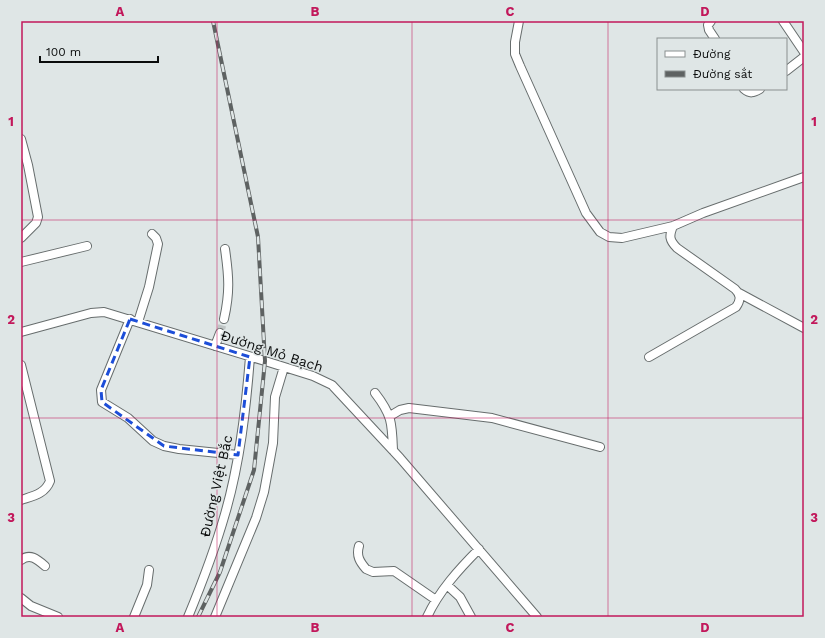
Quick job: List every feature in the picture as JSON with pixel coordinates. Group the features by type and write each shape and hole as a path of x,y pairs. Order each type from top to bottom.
{"street":[{"path":"520,21 516,42 516,54 586,213 600,232 609,237 622,238 672,226 703,213 804,177"},
{"path":"711,21 708,25 709,30 714,38"},
{"path":"783,21 804,52"},
{"path":"787,70 804,57"},
{"path":"746,90 750,93 754,93 758,90"},
{"path":"21,138 38,217 36,224 21,238"},
{"path":"672,226 669,235 671,242 677,248 735,289 739,294 804,328"},
{"path":"152,234 156,238 158,244 149,287 101,390 102,402 128,418 153,441 164,446 238,455"},
{"path":"21,262 87,246"},
{"path":"224,320 230,289 225,249"},
{"path":"649,357 736,307 739,302 739,294"},
{"name":"Đường Mỏ Bạch","path":"21,332 98,312 104,312 313,376 332,385 393,450 537,617"},
{"path":"215,346 220,333"},
{"name":"Đường Việt Bắc","path":"188,617 208,569 226,513 244,419 250,357"},
{"path":"21,365 50,481 48,488 44,492 21,500"},
{"path":"215,617 256,518 264,492 273,443 275,397 284,367"},
{"path":"375,393 390,416 392,423 393,450"},
{"path":"390,416 400,410 408,408 492,418 600,447"},
{"path":"359,546 357,553 358,557 366,569 373,572 394,571 436,600"},
{"path":"427,617 436,600 447,585 461,567 479,549"},
{"path":"21,560 25,557 31,557 38,560 45,566"},
{"path":"134,617 147,585 149,570"},
{"path":"447,585 460,597 471,617"},
{"path":"21,598 30,606 58,617"}],"highlighted area":[{"path":"130,319 250,357 238,455 164,446 102,402 101,390"}],"tunnel":[{"path":"220,333 224,319"}],"railway":[{"path":"198,617 220,572 254,470 265,361 258,237 213,21"}]}
